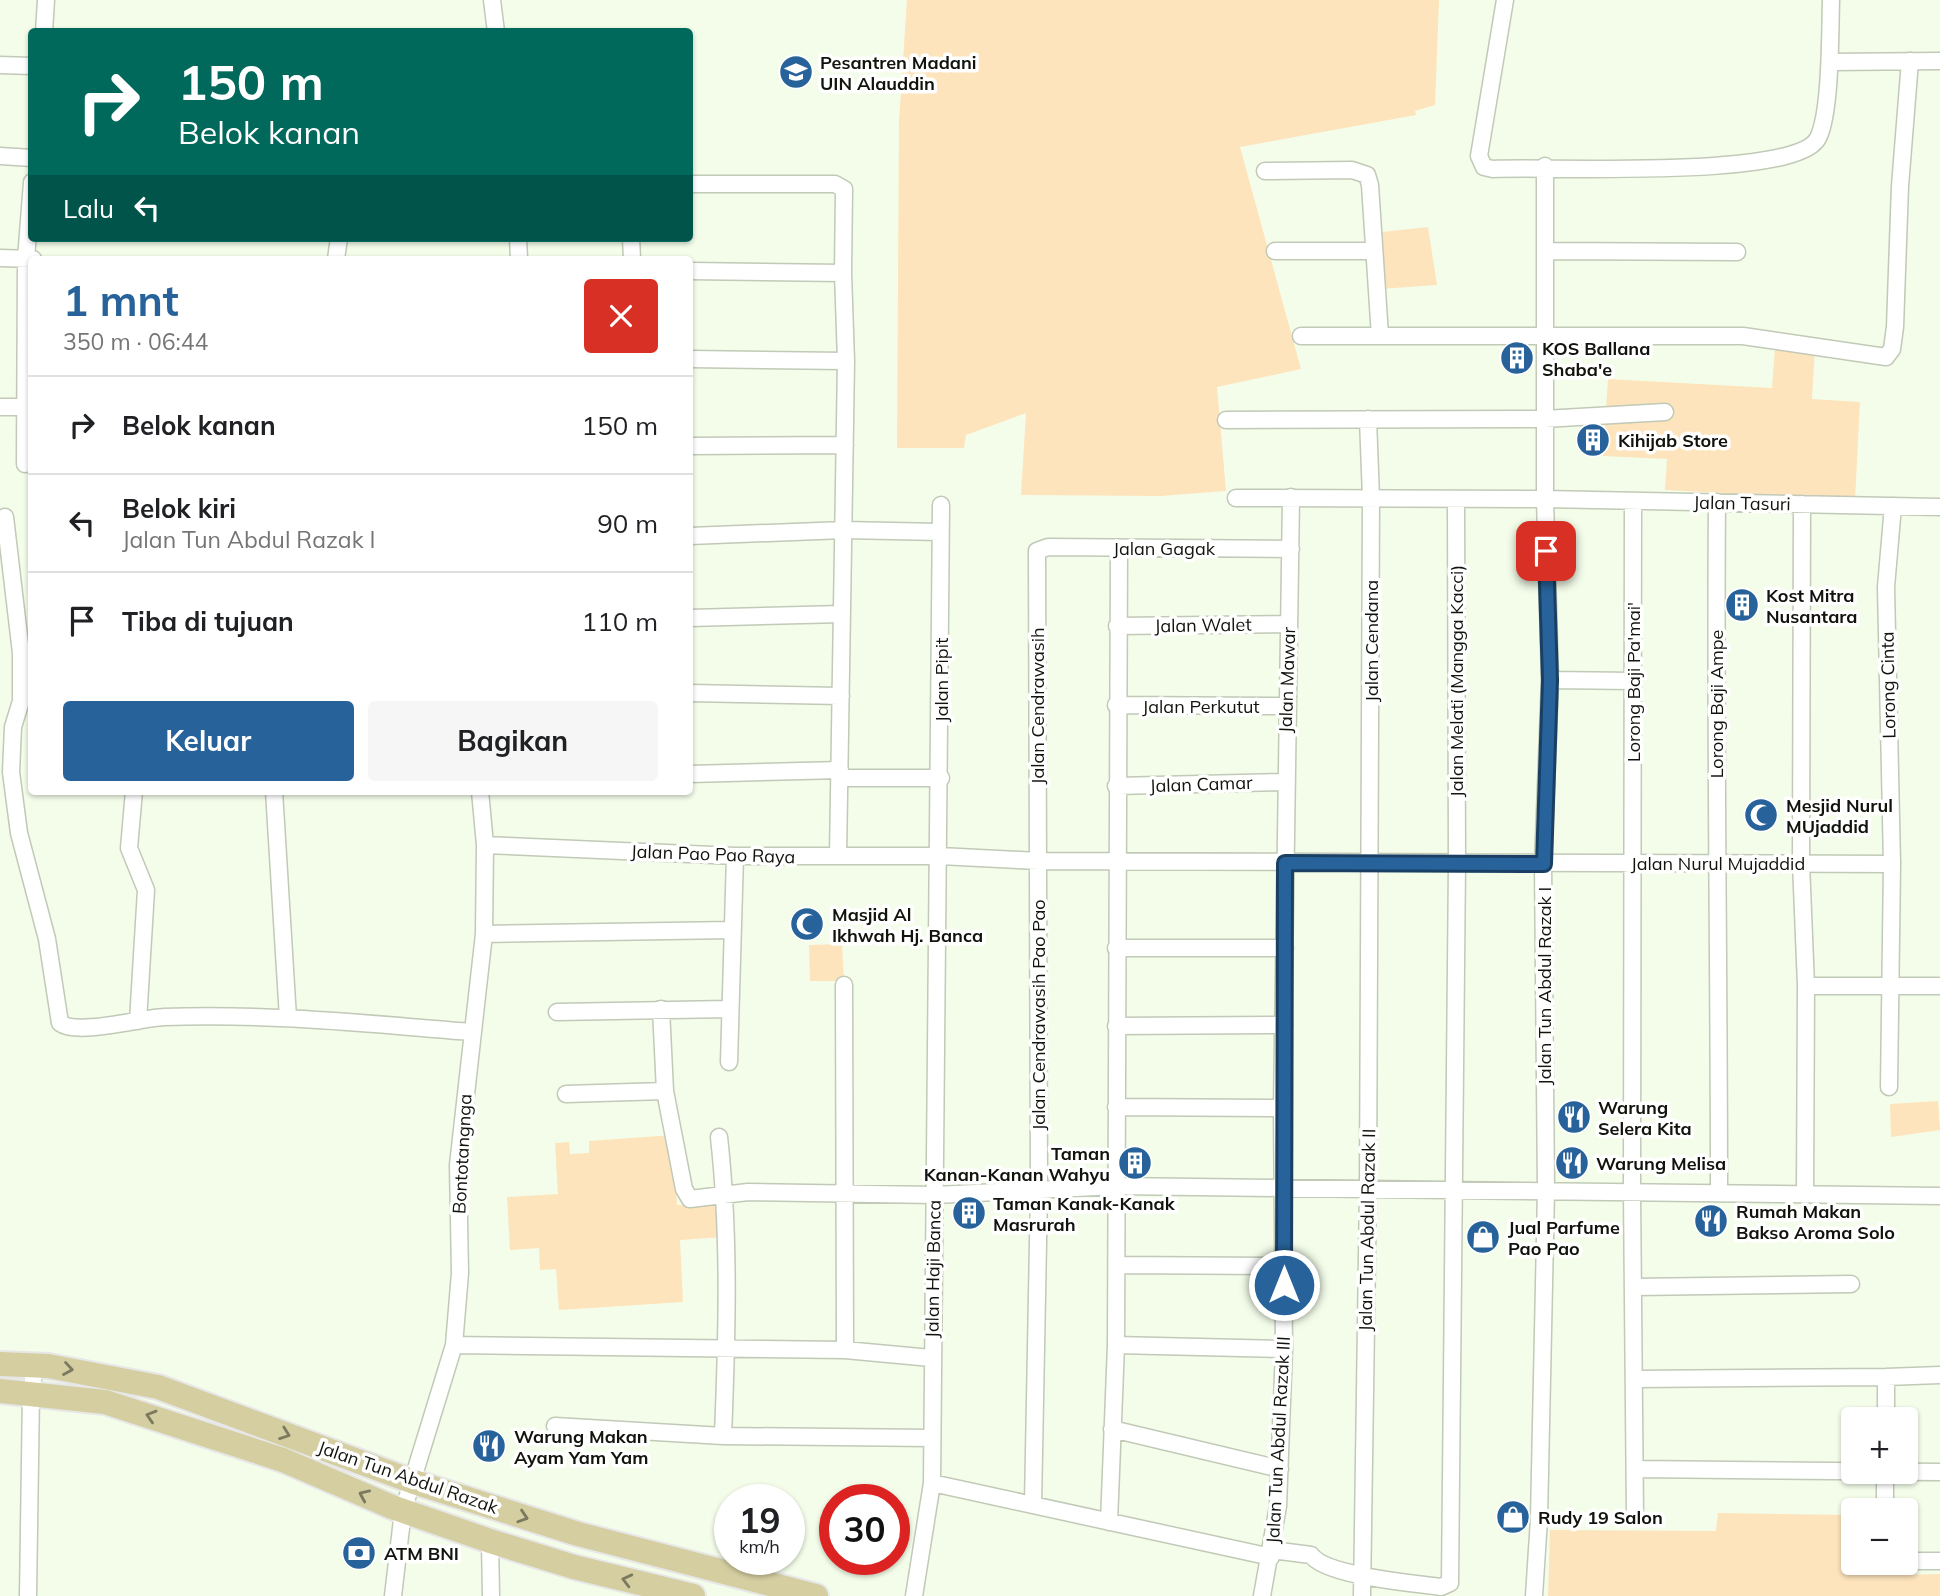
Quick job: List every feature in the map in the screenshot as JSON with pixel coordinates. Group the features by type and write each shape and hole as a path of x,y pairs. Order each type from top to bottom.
{"main road":[{"name":"Jalan Tun Abdul Razak","path":"0,1364 34,1365 118,1377 158,1387 414,1482 578,1534 816,1596"},
{"name":"Jalan Tun Abdul Razak","path":"0,1391 106,1402 283,1460 403,1511 490,1541 574,1567 693,1596"}],"street":[{"path":"44,28 46,0"},
{"path":"492,0 496,28"},
{"path":"1505,0 1480,141 1480,163 1493,169 1545,166 1743,166 1802,153 1818,138 1830,62 1831,0"},
{"path":"1301,336 1765,337 1882,358 1889,355 1895,327 1900,186 1910,61"},
{"path":"1830,62 1940,61"},
{"path":"0,65 28,66"},
{"path":"0,156 28,158"},
{"name":"Jalan Tun Abdul Razak I","path":"1534,1596 1539,1519 1546,1191 1544,864 1550,680 1544,419 1545,166"},
{"path":"1265,171 1363,172 1370,185 1380,336"},
{"path":"693,184 841,185 845,194 843,273 846,361 838,856"},
{"path":"1276,251 1373,251"},
{"path":"1546,251 1737,252"},
{"path":"0,258 28,259"},
{"path":"693,271 843,273"},
{"path":"25,464 28,296"},
{"path":"693,359 846,361"},
{"path":"0,407 25,407"},
{"path":"1226,419 1544,419 1665,412"},
{"name":"Jalan Cendana","path":"1368,418 1371,498 1370,863"},
{"path":"693,446 845,445"},
{"name":"Jalan Mawar","path":"1285,863 1291,497"},
{"name":"Jalan Tasuri","path":"1236,498 1545,499 1940,507"},
{"name":"Jalan Melati (Mangga Kacci)","path":"1362,1574 1441,1587 1450,1583 1457,863 1456,499"},
{"name":"Lorong Baji Pa'mai'","path":"1633,501 1632,1192 1636,1379 1635,1516"},
{"name":"Lorong Baji Ampe","path":"1717,502 1715,778 1719,864 1719,1192"},
{"path":"1802,504 1801,863 1805,986 1805,1194"},
{"name":"Jalan Pipit","path":"940,856 941,505"},
{"name":"Lorong Cinta","path":"1889,1087 1892,864 1886,587 1893,506"},
{"path":"5,517 21,653 21,701 13,727 11,772 23,855 47,939 58,1018 62,1025 71,1028 182,1017 288,1017 472,1032"},
{"path":"693,536 844,530 940,532"},
{"name":"Jalan Gagak","path":"1037,551 1048,547 1291,549"},
{"path":"1108,1522 1117,1265 1116,705 1119,548"},
{"name":"Jalan Cendrawasih","path":"1037,551 1038,861"},
{"path":"693,618 842,614"},
{"name":"Jalan Walet","path":"1117,626 1289,624"},
{"path":"1550,680 1634,681"},
{"path":"693,693 841,696"},
{"name":"Jalan Perkutut","path":"1116,705 1286,706"},
{"path":"693,774 840,774 941,778"},
{"name":"Jalan Camar","path":"1116,786 1285,782"},
{"path":"134,795 129,848 146,890 138,1021"},
{"path":"274,795 288,1017"},
{"name":"Bontotangnga","path":"393,1596 403,1511 454,1345 460,1273 458,1165 484,934 485,845 480,795"},
{"name":"Jalan Pao Pao Raya","path":"485,845 736,856 940,856 1038,861 1285,863"},
{"path":"729,1062 736,856"},
{"name":"Jalan Haji Banca","path":"914,1596 932,1483 931,1358 940,856"},
{"name":"Jalan Cendrawasih Pao Pao","path":"1033,1505 1039,1190 1038,861"},
{"name":"Jalan Nurul Mujaddid","path":"1285,863 1892,864"},
{"name":"Jalan Tun Abdul Razak III","path":"1262,1596 1272,1553 1280,1469 1284,1349 1282,1108 1285,863"},
{"name":"Jalan Tun Abdul Razak II","path":"1362,1596 1370,863"},
{"path":"484,934 732,930"},
{"path":"1116,948 1285,948"},
{"path":"844,985 845,1350"},
{"path":"1805,986 1940,986"},
{"path":"661,1009 665,1091 687,1197 694,1199 725,1194 845,1192 935,1195 1117,1186 1940,1196"},
{"path":"557,1012 729,1009"},
{"path":"1116,1026 1283,1025"},
{"path":"566,1094 665,1091"},
{"path":"1116,1107 1282,1108"},
{"path":"719,1137 725,1194 727,1349 723,1436"},
{"path":"1117,1265 1284,1266"},
{"path":"1635,1287 1851,1284"},
{"path":"454,1345 845,1350 931,1358"},
{"path":"1116,1345 1284,1349"},
{"path":"28,1596 31,1394 34,1365"},
{"path":"1636,1379 1940,1375"},
{"path":"1886,1377 1886,1407"},
{"path":"555,1426 723,1436 932,1438"},
{"path":"1112,1429 1280,1469"},
{"path":"1636,1469 1841,1471"},
{"path":"1918,1472 1940,1472"},
{"path":"932,1483 1108,1522 1272,1553 1311,1555 1318,1564 1362,1574"},
{"path":"490,1541 491,1596"},
{"path":"1918,1561 1940,1562"}],"shaded area":[{"path":"907,0 1439,0 1435,105 1415,111 1416,115 1240,147 1301,369 1217,387 1226,491 1160,496 1021,495 1026,413 966,435 964,448 897,448 899,121"},
{"path":"1428,227 1437,285 1380,289 1373,233"},
{"path":"1775,347 1815,349 1812,399 1860,402 1855,500 1665,490 1667,459 1603,456 1608,379 1772,388"},
{"path":"842,944 844,981 810,981 809,945"},
{"path":"1938,1101 1940,1130 1891,1137 1890,1104"},
{"path":"673,1135 677,1205 721,1203 723,1237 680,1240 683,1302 559,1310 556,1269 540,1270 539,1248 510,1250 507,1197 558,1194 555,1143 569,1142 570,1154 589,1153 589,1141"},
{"path":"1718,1513 1841,1515 1841,1575 1940,1574 1940,1596 1548,1596 1550,1530 1716,1531"}],"place":[{"name":"Pesantren Madani UIN Alauddin","path":"796,72"},
{"name":"KOS Ballana Shaba'e","path":"1517,358"},
{"name":"Kihijab Store","path":"1593,440"},
{"name":"Kost Mitra Nusantara","path":"1742,605"},
{"name":"Mesjid Nurul MUjaddid","path":"1761,815"},
{"name":"Masjid Al Ikhwah Hj. Banca","path":"807,924"},
{"name":"Warung Selera Kita","path":"1574,1117"},
{"name":"Taman Kanan-Kanan Wahyu","path":"1135,1163"},
{"name":"Warung Melisa","path":"1572,1163"},
{"name":"Taman Kanak-Kanak Masrurah","path":"969,1213"},
{"name":"Rumah Makan Bakso Aroma Solo","path":"1711,1221"},
{"name":"Jual Parfume Pao Pao","path":"1483,1237"},
{"name":"Warung Makan Ayam Yam Yam","path":"489,1446"},
{"name":"Rudy 19 Salon","path":"1513,1517"},
{"name":"ATM BNI","path":"359,1553"}],"route":[{"path":"1284,1285 1282,1108 1285,863 1544,864 1550,680 1546,551"}]}
